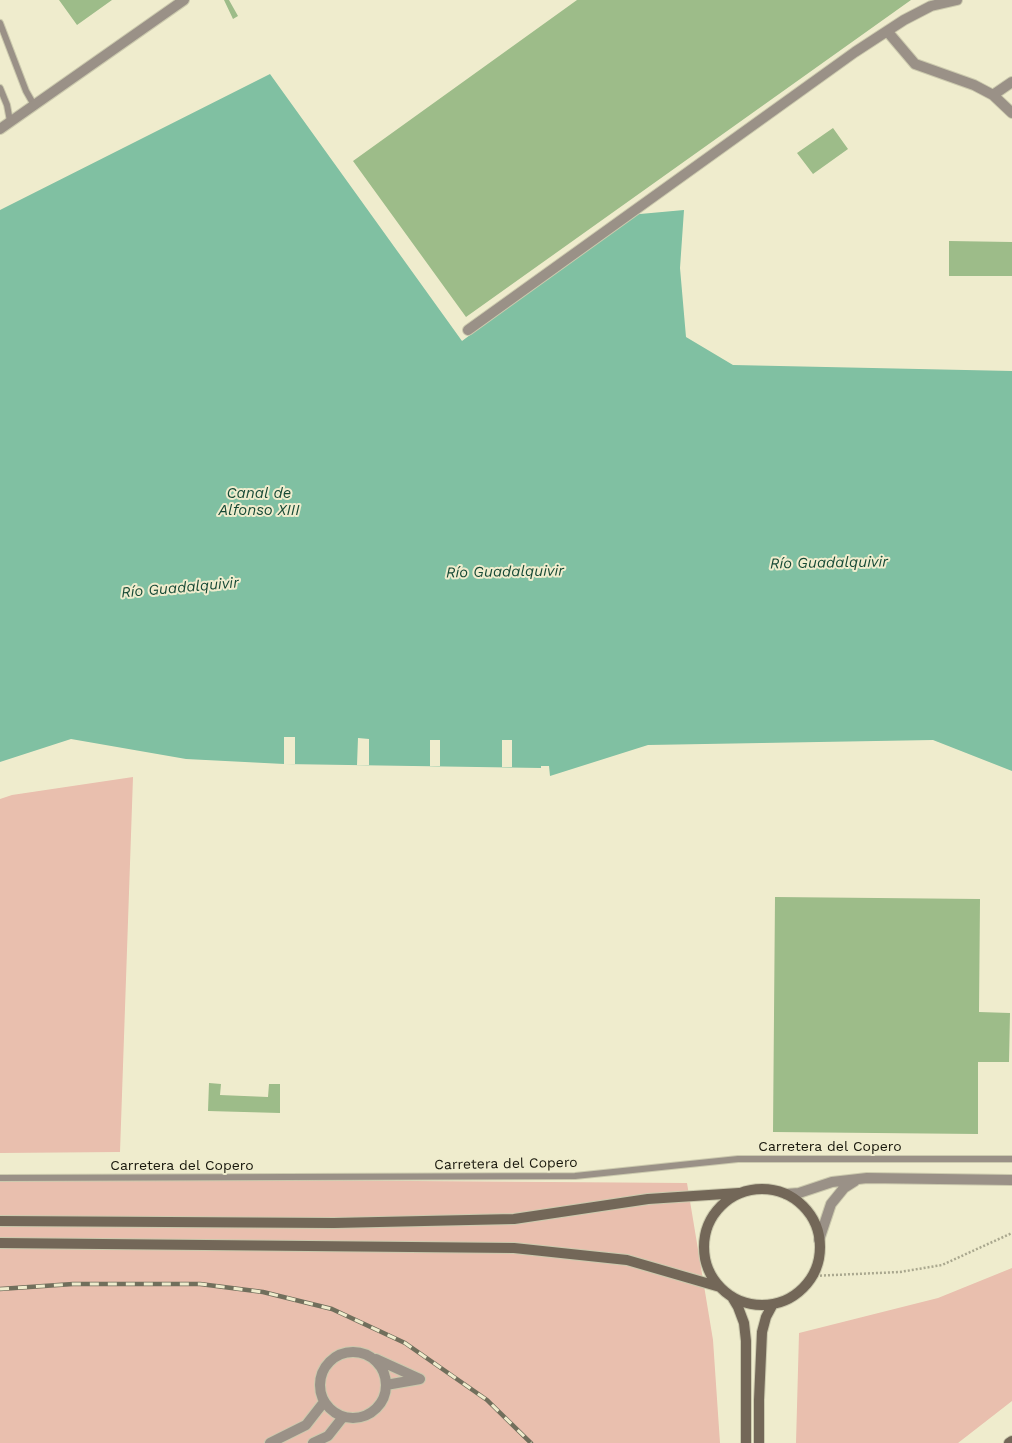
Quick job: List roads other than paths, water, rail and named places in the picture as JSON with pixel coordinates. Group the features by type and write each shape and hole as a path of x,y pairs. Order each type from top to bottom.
{"main road":[{"path":"0,1221 334,1223 514,1219 648,1199 739,1193 760,1189 770,1189 786,1194 798,1202 808,1213 816,1226 819,1240 817,1265 812,1276 789,1298 773,1304 752,1304 732,1297"},
{"path":"739,1193 723,1203 711,1218 705,1235 704,1254 709,1272 720,1287 732,1297 738,1307 744,1323 746,1341 746,1443"},
{"path":"0,1243 514,1248 627,1260 720,1287"},
{"path":"759,1443 762,1332 766,1317 773,1304"}],"street":[{"path":"0,129 184,0"},
{"path":"468,330 848,57 904,20 931,6 957,0"},
{"path":"887,31 915,64 974,85 993,95 1012,113"},
{"path":"993,95 1012,82"},
{"path":"786,1194 799,1193 832,1182 858,1179 1012,1180"},
{"path":"819,1240 823,1224 831,1204 844,1188 858,1179"},
{"path":"373,1358 384,1373 386,1385 385,1395 380,1405 372,1413 355,1418 343,1417 332,1411 324,1402 320,1384 322,1373 329,1362 338,1355 352,1352 363,1353 420,1379 386,1385"},
{"path":"270,1443 306,1425 324,1402"},
{"path":"313,1443 328,1436 343,1417"}],"lane":[{"path":"0,23 26,91 34,105"},
{"path":"0,88 7,105 10,121"},
{"name":"Carretera del Copero","path":"0,1178 575,1176 738,1159 1012,1159"}],"water":[{"name":"Canal de Alfonso XIII","path":"270,74 462,341 558,270 618,216 684,210 680,268 686,337 733,365 1012,371 1012,771 933,740 648,745 550,776 549,766 541,766 541,768 284,764 186,759 71,739 0,762 0,210"}],"railway":[{"path":"0,1289 73,1284 200,1284 263,1292 332,1309 405,1343 487,1400 531,1443"}],"water label":[{"name":"Río Guadalquivir","path":"829,563"},
{"name":"Río Guadalquivir","path":"505,572"},
{"name":"Río Guadalquivir","path":"180,588"}]}
